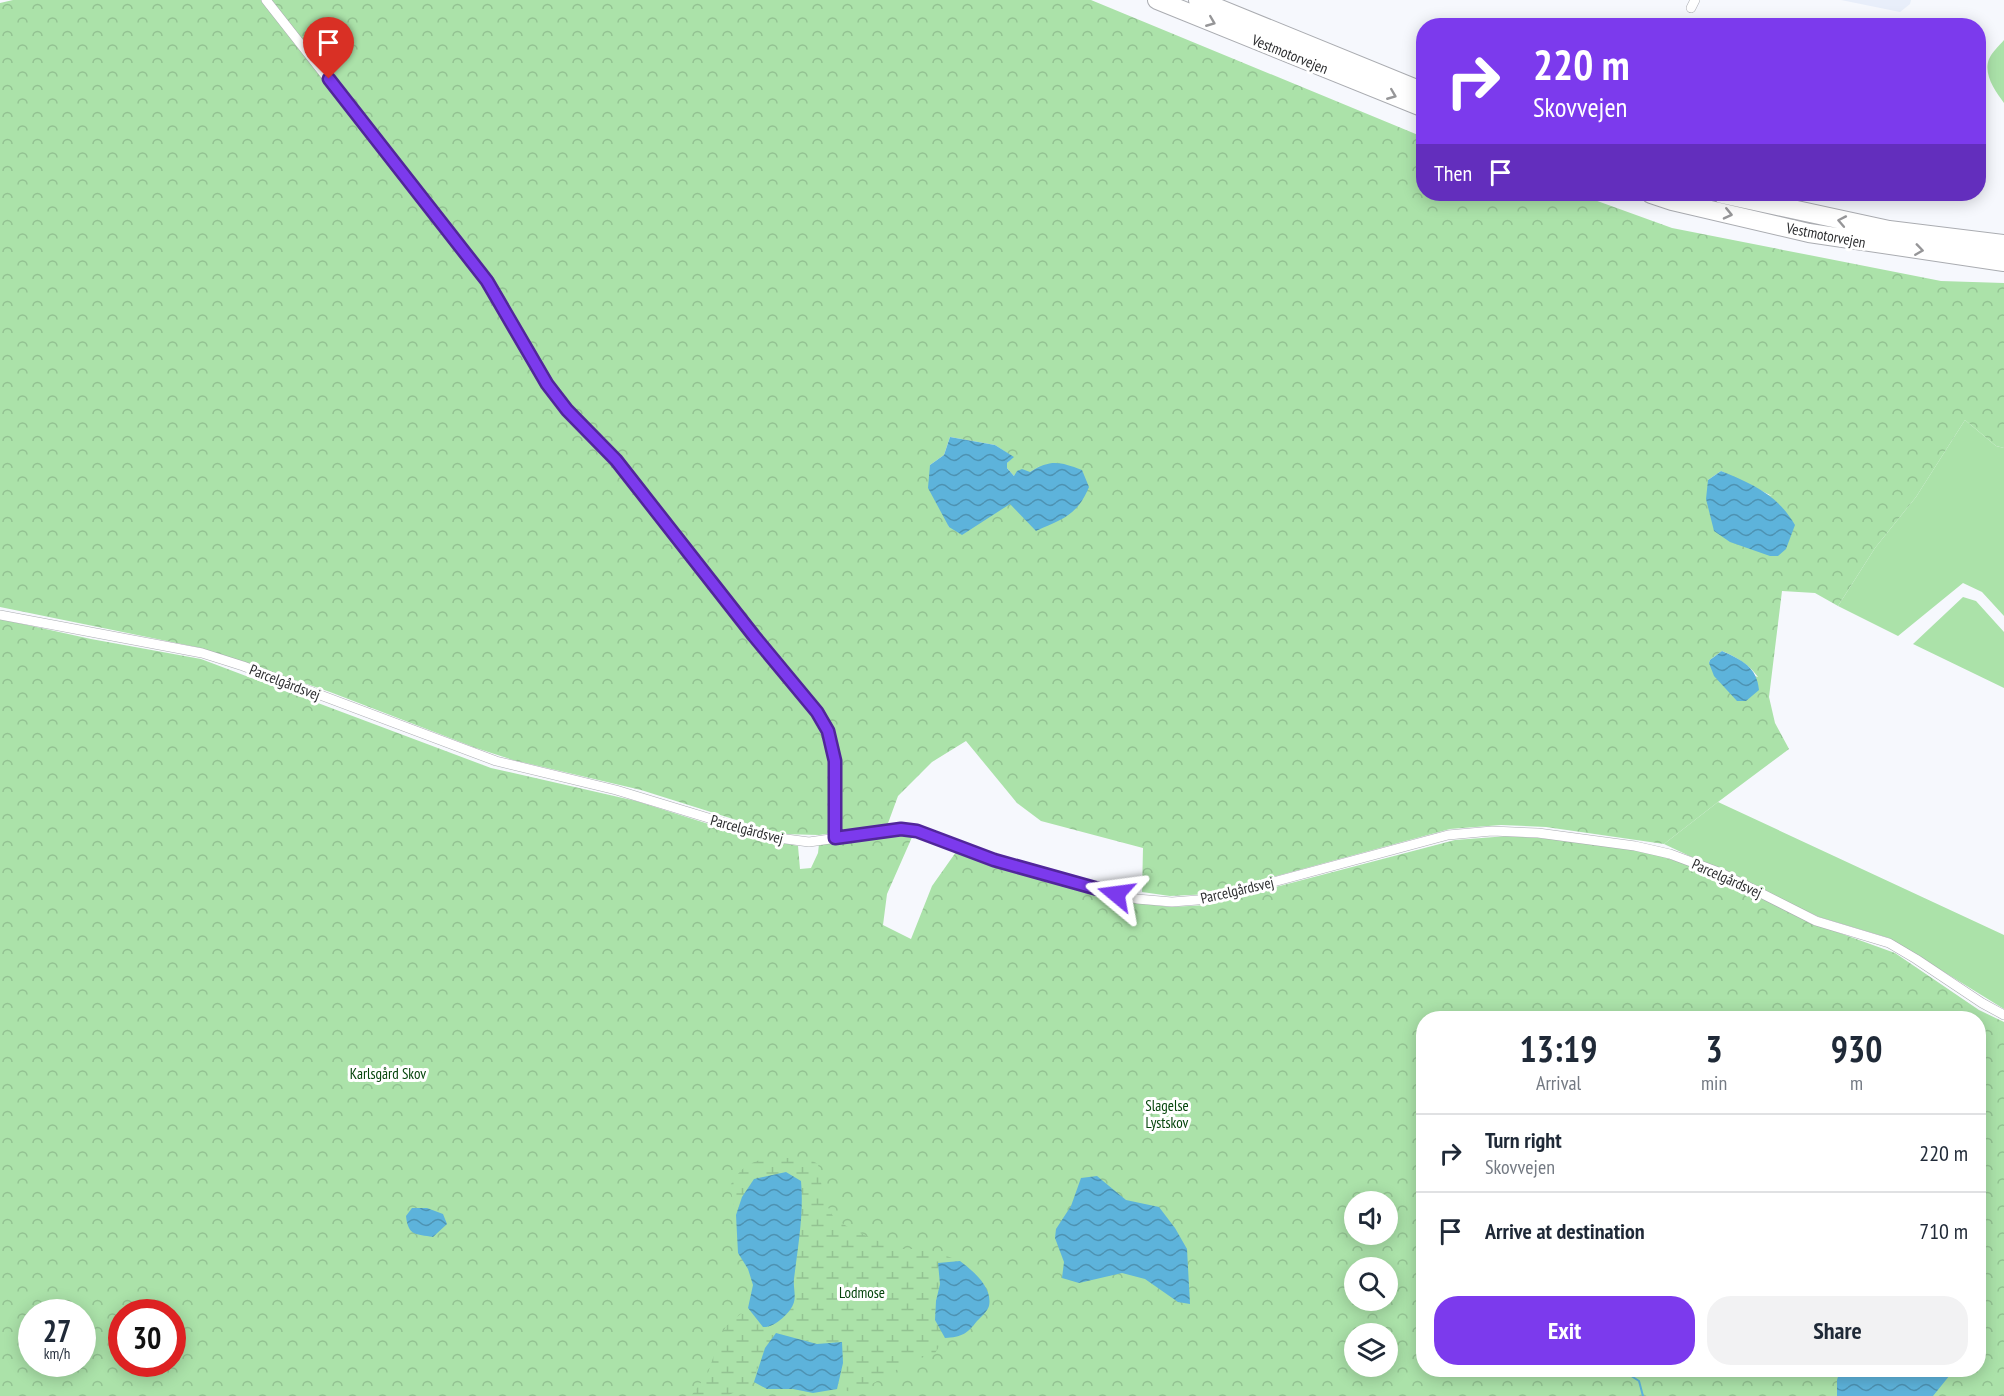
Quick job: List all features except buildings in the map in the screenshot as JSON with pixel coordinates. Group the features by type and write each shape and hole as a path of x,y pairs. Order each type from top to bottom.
{"highway":[{"name":"Vestmotorvejen","path":"1157,0 1416,105"},
{"name":"Vestmotorvejen","path":"1197,0 1416,89"},
{"name":"Vestmotorvejen","path":"1672,201 1809,233 2004,262"},
{"name":"Vestmotorvejen","path":"1754,201 1889,230 2004,244"}],"street":[{"path":"266,0 487,281 547,384 567,410 616,460 754,636 817,712 828,731 835,761 835,838"},
{"name":"Parcelgårdsvej","path":"0,615 202,653 243,666 496,761 616,790 771,837 808,842 901,829 917,831 974,853 1137,900 1172,902 1210,898 1448,835 1492,831 1538,833 1635,846 1670,854 1721,873 1816,921 1889,943 1982,1004 2004,1015"}],"shaded area":[{"path":"1841,0 1911,0 1910,4 1900,12"}],"green space":[{"path":"13,0 1091,0 1416,134 1416,201 1597,201 1672,228 1941,281 2004,283 2004,448 1996,446 1965,420 1916,497 1875,548 1838,606 1815,593 1782,591 1769,697 1775,723 1789,749 1664,844 1546,827 1501,825 1450,829 1210,894 1170,896 1142,892 1143,848 1041,821 1017,803 966,741 932,762 898,796 887,826 819,835 781,834 641,790 513,760 330,692 201,648 0,607 0,3","holes":["950,437 995,445 1013,457 1007,463 1007,468 1014,476 1030,472 1041,465 949,527 930,465 944,455","1721,471 1772,496 1708,480","1722,651 1742,661 1758,677 1709,663"]},
{"path":"2004,40 2004,103 1994,88 1989,76 1988,65 1990,56"},
{"path":"1965,420 1996,446 2004,448 2004,616 1982,592 1963,583 1898,636 1838,606 1875,548 1916,497"},
{"path":"1963,597 1976,601 2004,632 2004,688 1913,644"},
{"name":"Karlsgård Skov","path":"0,619 91,639 201,659 491,768 636,801 737,833 798,846 800,869 811,868 818,853 819,844 888,834 913,835 887,894 883,925 911,939 932,886 956,852 1087,892 1136,903 1171,907 1207,905 1455,840 1508,836 1553,839 1638,849 1704,870 1812,923 1895,953 1981,1011 1416,1011 1416,1377 1986,1377 1986,1013 2004,1022 2004,1396 0,1396"},
{"path":"1718,802 2004,935 2004,1009 1889,938 1819,917 1664,844"},
{"name":"Lodmose","path":"772,1158 807,1158 818,1164 824,1200 834,1218 851,1229 896,1249 928,1249 960,1261 938,1263 940,1284 935,1320 945,1338 935,1353 910,1362 865,1388 852,1392 837,1389 843,1363 842,1342 817,1344 794,1337 757,1369 754,1382 727,1396 691,1396 708,1373 726,1326 748,1308 757,1321 794,1303 802,1196 742,1197 736,1215 730,1186 737,1175 753,1162"}],"water":[{"path":"950,437 995,445 1014,457 1007,463 1007,468 1014,476 1022,469 1030,472 1044,465 1056,463 1082,470 1089,487 1074,511 1036,531 1010,504 962,535 949,527 928,488 930,465 944,455"},
{"path":"1721,471 1763,491 1788,514 1795,525 1786,549 1778,556 1770,556 1730,542 1714,531 1706,499 1708,480"},
{"path":"1722,651 1742,661 1755,675 1759,690 1746,701 1737,701 1714,676 1709,663"},
{"path":"786,1172 801,1181 802,1193 794,1279 795,1299 782,1319 763,1327 748,1308 753,1285 748,1269 738,1253 736,1215 742,1197 754,1179"},
{"path":"1097,1176 1126,1200 1159,1207 1175,1228 1187,1249 1190,1304 1178,1302 1145,1279 1122,1273 1079,1283 1062,1278 1064,1262 1055,1238 1056,1229 1071,1206 1081,1178"},
{"path":"412,1208 427,1208 443,1214 447,1224 433,1237 414,1233 407,1223 406,1216"},
{"path":"960,1261 985,1286 989,1306 967,1332 960,1336 945,1338 935,1320 940,1284 938,1263"},
{"path":"776,1333 817,1344 842,1342 843,1363 837,1389 813,1393 793,1389 767,1389 754,1382 765,1348"},
{"path":"1838,1377 1948,1377 1933,1396 1837,1396"}],"waterway":[{"path":"1633,1377 1639,1381 1643,1396"}],"route":[{"path":"329,79 487,281 547,384 567,410 616,460 754,636 817,712 828,731 835,761 835,838 901,829 917,831 994,860 1116,894"}],"park label":[{"name":"Slagelse Lystskov","path":"1167,1114"}]}
